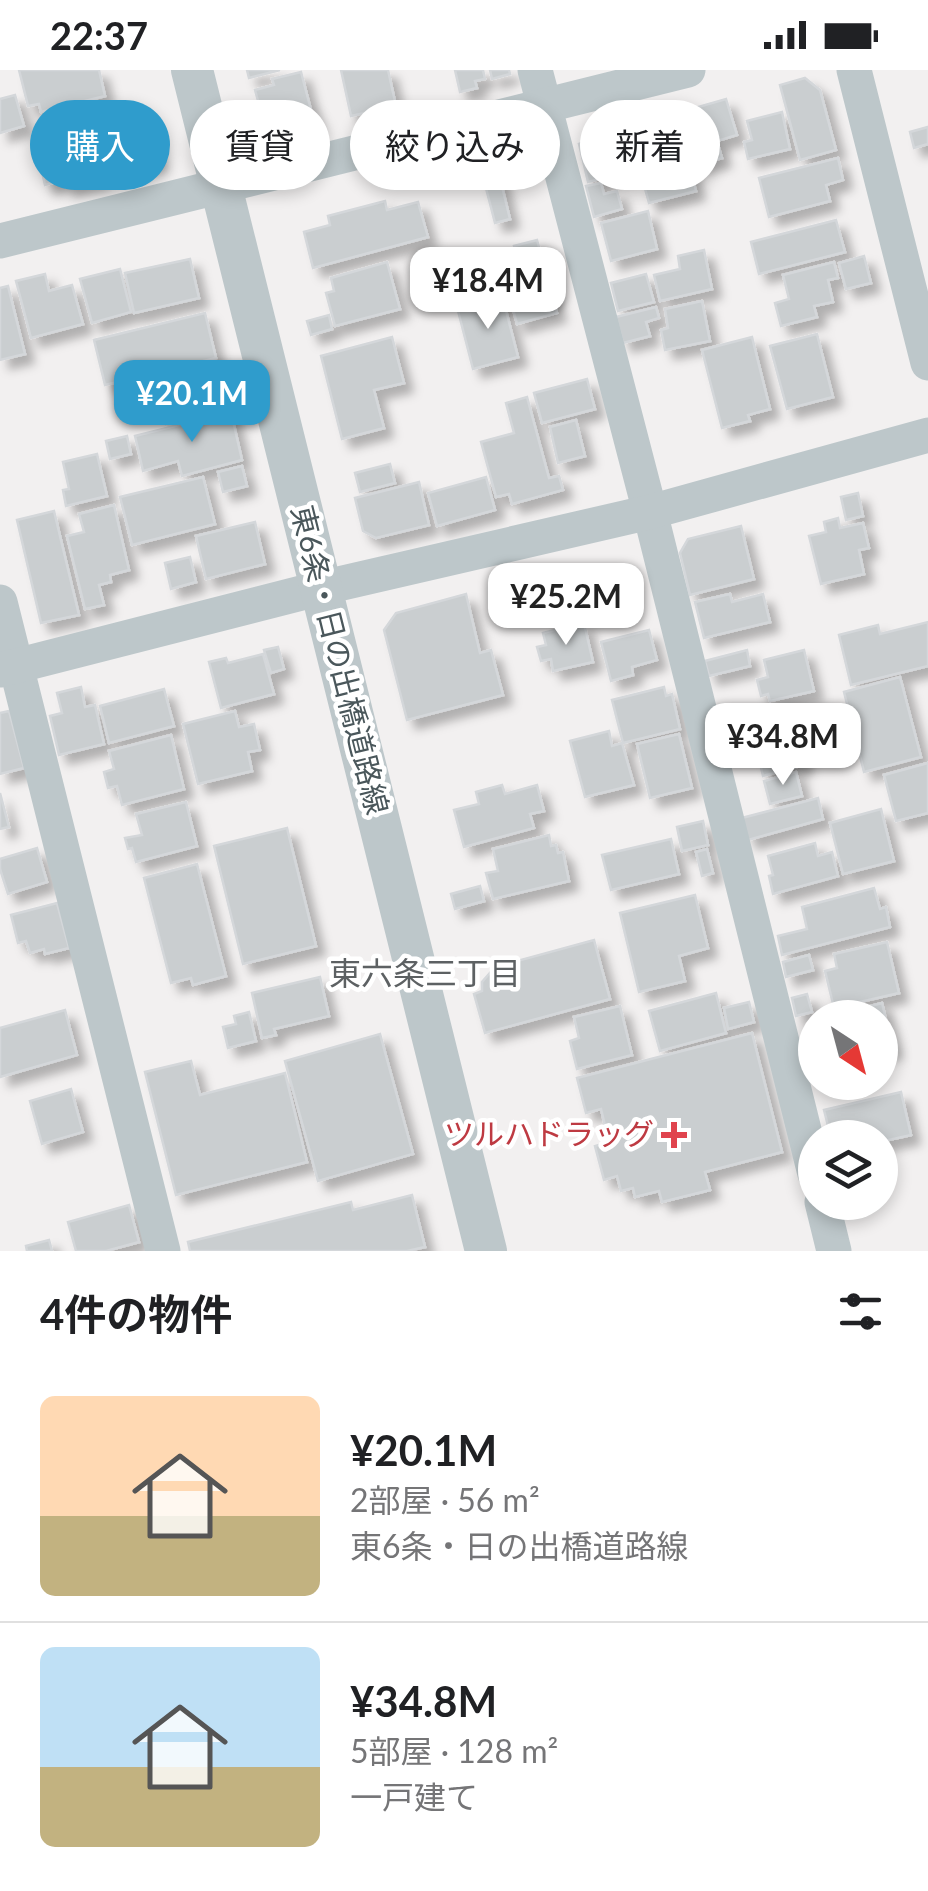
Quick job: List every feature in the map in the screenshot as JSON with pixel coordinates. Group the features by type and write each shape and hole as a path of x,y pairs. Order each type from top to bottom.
{"street":[{"name":"東6条・日の出橋道路線","path":"192,70 200,100"},
{"path":"535,70 542,100"},
{"path":"560,102 688,70"},
{"path":"854,70 928,363"},
{"path":"560,167 802,1120"},
{"path":"0,241 210,190"},
{"name":"東6条・日の出橋道路線","path":"223,190 486,1251"},
{"path":"8,668 322,588 650,512 928,435"},
{"path":"0,602 8,668 163,1251"},
{"path":"826,1220 834,1251"}],"building":[{"path":"19,70 99,70 105,96 89,100 30,100 28,106"},
{"path":"247,70 280,70 249,78"},
{"path":"341,70 388,70 395,100 350,100 350,111"},
{"path":"455,70 483,70 485,79 475,81 477,88 460,92"},
{"path":"490,70 509,70 510,74 492,79"},
{"path":"301,72 308,100 258,100 255,90 274,85 272,79"},
{"path":"805,78 820,90 836,150 800,160 780,85"},
{"path":"15,95 24,126 0,133 0,99"},
{"path":"726,99 737,135 720,140 720,101"},
{"path":"782,112 790,149 748,159 744,142 752,140 747,121"},
{"path":"928,127 928,144 914,148 910,132"},
{"path":"838,158 843,180 826,185 830,201 769,217 759,178"},
{"path":"486,190 503,190 510,219 495,223"},
{"path":"587,190 603,190 604,194 617,191 622,209 594,217"},
{"path":"645,190 696,191 649,203"},
{"path":"385,201 387,210 418,202 428,237 313,268 304,232 330,225 328,216"},
{"path":"648,211 657,249 611,261 601,223"},
{"path":"836,220 845,252 759,274 751,242"},
{"path":"537,240 557,313 517,324 502,268 519,264 514,246"},
{"path":"704,250 712,289 660,301 654,275 680,269 678,256"},
{"path":"864,256 871,283 846,289 839,263"},
{"path":"190,259 199,298 134,313 125,273"},
{"path":"387,262 400,309 335,326 326,293 334,291 331,278"},
{"path":"834,262 838,278 828,280 833,302 814,306 817,317 781,326 775,303 789,299 783,275"},
{"path":"120,269 131,312 92,323 80,279"},
{"path":"45,274 49,291 72,285 83,324 31,338 16,281"},
{"path":"646,274 654,302 618,311 611,283"},
{"path":"8,286 25,354 0,360 0,288"},
{"path":"502,295 518,357 473,369 457,307"},
{"path":"702,301 710,341 665,350 661,330 668,328 665,309"},
{"path":"656,307 659,318 646,322 650,336 623,343 616,317"},
{"path":"205,313 216,358 105,385 94,340"},
{"path":"329,315 332,329 311,335 307,321"},
{"path":"817,334 833,397 787,409 770,346"},
{"path":"392,337 404,383 374,390 384,428 342,439 321,356"},
{"path":"752,337 770,409 748,415 750,421 722,428 702,350"},
{"path":"217,363 228,410 166,424 155,377"},
{"path":"587,379 595,409 542,423 534,393"},
{"path":"527,397 549,478 559,476 563,490 512,504 509,494 496,497 481,442 514,433 506,403"},
{"path":"231,412 242,460 182,476 178,461 143,471 135,436"},
{"path":"576,420 585,456 558,463 550,427"},
{"path":"127,436 131,454 110,459 106,441"},
{"path":"97,454 107,496 66,506 63,490 69,489 63,462"},
{"path":"390,464 395,483 360,492 355,473"},
{"path":"242,466 247,486 223,492 218,472"},
{"path":"203,477 215,524 132,545 120,497"},
{"path":"486,477 495,510 437,526 428,493"},
{"path":"419,482 429,525 376,538 363,531 355,498"},
{"path":"858,493 863,516 846,520 841,497"},
{"path":"114,505 129,570 110,575 111,582 99,585 104,605 85,609 67,536 84,532 79,514"},
{"path":"54,511 79,615 41,623 17,520"},
{"path":"838,518 840,528 863,523 869,548 859,550 864,574 821,584 809,536 826,532 824,522"},
{"path":"255,522 265,564 206,579 196,536"},
{"path":"741,526 754,579 690,595 680,553 688,539"},
{"path":"190,557 196,582 171,589 165,563"},
{"path":"466,594 480,653 491,650 503,695 407,720 384,630 396,613"},
{"path":"730,594 732,602 763,594 770,622 704,638 695,602"},
{"path":"928,622 928,666 851,685 839,635 878,625 880,634"},
{"path":"584,623 593,662 553,671 551,659 541,661 537,647 546,645 543,633"},
{"path":"649,630 657,660 632,667 633,675 611,681 601,642"},
{"path":"278,647 284,669 271,673 264,650"},
{"path":"747,650 750,666 709,676 705,661"},
{"path":"804,650 814,691 770,701 768,694 761,696 757,680 768,677 764,660"},
{"path":"263,654 274,694 221,708 209,662 226,658 228,663"},
{"path":"900,677 921,757 864,772 844,692"},
{"path":"81,687 85,707 95,705 104,744 59,755 50,716 62,713 57,693"},
{"path":"664,687 666,696 672,694 680,729 623,743 612,700"},
{"path":"164,689 174,726 109,743 100,706"},
{"path":"772,708 776,727 793,722 804,765 763,776 748,714"},
{"path":"9,711 24,768 0,774 0,713"},
{"path":"235,711 239,727 254,724 260,750 248,752 252,771 198,784 183,724"},
{"path":"609,731 612,746 622,743 634,785 585,797 570,741"},
{"path":"679,734 692,788 650,798 637,744"},
{"path":"171,735 184,789 122,805 117,786 108,788 104,772 114,769 109,751"},
{"path":"928,763 928,813 896,821 884,775"},
{"path":"796,772 802,796 770,804 764,781"},
{"path":"502,785 505,794 537,785 544,811 530,814 534,828 464,847 454,810 479,804 476,792"},
{"path":"0,793 9,827 0,829"},
{"path":"818,798 823,819 748,840 742,818"},
{"path":"186,802 197,846 136,862 125,838 142,835 136,814"},
{"path":"881,809 894,861 843,874 830,823"},
{"path":"703,821 708,845 682,851 677,827"},
{"path":"287,828 316,946 243,964 214,846"},
{"path":"549,835 551,846 556,845 558,853 563,852 569,881 493,899 486,873 498,871 493,849"},
{"path":"671,839 679,874 611,890 602,855"},
{"path":"815,843 818,856 832,852 838,876 773,894 768,856"},
{"path":"37,848 47,882 8,894 0,859"},
{"path":"707,849 713,873 702,876 696,852"},
{"path":"197,864 226,976 193,985 191,978 171,983 144,878"},
{"path":"480,886 484,901 455,909 451,894"},
{"path":"874,888 880,909 886,907 890,927 782,955 778,936 807,929 802,907"},
{"path":"695,895 708,948 679,956 685,981 639,992 620,913"},
{"path":"57,903 69,948 30,953 26,941 18,943 11,915"},
{"path":"594,940 610,999 485,1033 474,994 482,991 482,982 495,967"},
{"path":"887,942 899,993 869,1000 832,1000 825,971 837,968 834,954"},
{"path":"809,955 813,970 786,977 783,962"},
{"path":"320,977 329,1016 274,1029 276,1035 262,1038 252,993"},
{"path":"716,993 726,1033 660,1051 649,1011"},
{"path":"807,994 809,1000 798,1000 798,1016 796,1016 792,998"},
{"path":"749,1002 754,1022 728,1029 724,1008"},
{"path":"620,1006 632,1055 577,1069 570,1041 579,1038 574,1017"},
{"path":"65,1010 77,1055 0,1077 0,1028"},
{"path":"249,1012 256,1041 228,1048 223,1027 236,1024 234,1016"},
{"path":"752,1033 782,1152 705,1172 710,1190 662,1202 659,1191 635,1197 633,1188 621,1191 617,1176 604,1180 595,1146 609,1142 601,1109 586,1113 577,1078"},
{"path":"380,1034 413,1154 318,1181 285,1061"},
{"path":"191,1061 200,1095 285,1073 307,1162 176,1195 145,1072"},
{"path":"71,1089 83,1132 42,1144 30,1101"},
{"path":"901,1092 911,1135 898,1138 898,1120 826,1120 824,1110 867,1100 898,1100"},
{"path":"412,1195 425,1247 407,1251 190,1251 188,1242 351,1202 353,1210"},
{"path":"129,1205 139,1242 106,1251 76,1251 68,1222"},
{"path":"49,1240 52,1251 27,1251 26,1246"}],"place":[{"name":"ツルハドラッグ","path":"674,1135"}],"district":[{"name":"東六条三丁目","path":"425,974"}]}
